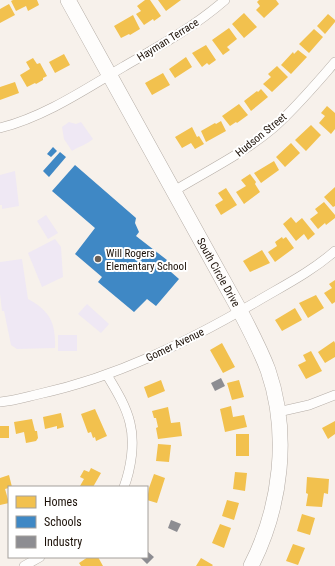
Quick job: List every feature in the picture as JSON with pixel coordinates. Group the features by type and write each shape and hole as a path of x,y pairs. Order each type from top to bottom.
{"main road":[{"name":"South Circle Drive","path":"68,0 240,311 254,338 268,371 278,412 280,455 276,494 265,534 251,566"}],"street":[{"name":"Hayman Terrace","path":"0,128 39,114 109,76 191,26 225,0"},
{"name":"Hudson Street","path":"174,191 228,160 272,128 294,107 335,62"},
{"name":"Gomer Avenue","path":"0,402 62,389 107,375 152,357 240,311 303,275 335,251"},
{"path":"107,375 127,413 131,429 131,462 124,486"},
{"path":"278,412 309,405 335,395"},
{"path":"24,566 38,558"}],"shaded area":[{"path":"69,122 76,124 81,122 93,139 72,151 64,139 62,127"},
{"path":"15,171 19,206 2,209 2,205 0,205 0,175"},
{"path":"46,215 58,233 48,239 37,221"},
{"path":"55,239 61,247 63,277 42,287 28,253"},
{"path":"22,259 28,299 42,308 50,319 53,325 55,348 17,349 11,345 4,311 2,311 0,294 0,262"},
{"path":"87,304 109,324 101,333 78,314"},
{"path":"58,335 77,335 77,351 58,351"}],"building: Homes":[{"path":"37,0 39,5 28,11 26,6 16,11 11,1"},
{"path":"145,0 150,0 161,16 144,25 136,14 141,11 137,6"},
{"path":"158,0 181,0 166,11"},
{"path":"259,0 276,0 279,4 264,18 256,10 260,6 257,2"},
{"path":"9,4 15,15 0,23 0,9"},
{"path":"244,13 257,27 244,38 232,24"},
{"path":"328,14 335,20 335,22 325,34 317,26"},
{"path":"133,15 140,29 121,38 114,26"},
{"path":"229,28 237,39 227,47 230,50 223,55 212,40"},
{"path":"314,29 323,37 309,53 299,44"},
{"path":"206,45 216,60 209,65 207,63 202,67 192,53"},
{"path":"298,50 307,57 291,74 281,65 293,52 294,54"},
{"path":"64,54 70,65 55,73 49,62"},
{"path":"186,57 192,67 175,78 169,69"},
{"path":"33,58 37,64 40,63 47,76 36,84 35,83 27,87 20,75 30,69 26,62"},
{"path":"277,66 288,77 272,92 263,84 271,77 268,74"},
{"path":"163,73 170,85 152,95 145,83"},
{"path":"15,82 19,93 0,100 0,87"},
{"path":"261,89 268,97 251,111 244,101"},
{"path":"239,104 248,115 230,126 222,116"},
{"path":"327,106 335,113 335,129 331,134 319,123 325,116 321,113"},
{"path":"221,121 226,131 206,142 201,131"},
{"path":"311,125 321,135 306,151 295,140"},
{"path":"192,127 197,137 199,136 204,144 195,149 191,143 182,148 175,137"},
{"path":"291,143 300,153 285,167 276,157"},
{"path":"274,161 279,170 261,183 254,173"},
{"path":"250,174 256,182 255,184 260,192 244,204 236,192 246,186 241,180"},
{"path":"335,187 335,206 333,207 324,197"},
{"path":"226,188 237,205 221,215 215,205 223,200 218,193"},
{"path":"324,202 335,215 335,218 326,225 325,223 318,229 310,219 318,213 315,209"},
{"path":"291,217 296,223 302,218 315,234 308,240 304,234 296,241 283,224"},
{"path":"282,237 283,239 286,237 294,248 275,262 268,252 277,246 275,242"},
{"path":"262,250 270,263 250,272 243,261"},
{"path":"335,280 335,302 332,304 324,293 332,288 329,284"},
{"path":"316,295 324,308 308,318 299,303"},
{"path":"295,308 302,320 282,331 275,320"},
{"path":"334,341 335,357 325,363 318,352"},
{"path":"222,343 235,367 223,373 210,350"},
{"path":"311,351 322,371 306,379 298,365 306,361 303,355"},
{"path":"161,380 165,391 148,398 144,387"},
{"path":"239,380 244,397 232,400 227,383"},
{"path":"231,406 233,417 244,415 247,427 225,432 220,409"},
{"path":"168,407 171,423 180,422 182,436 158,439 156,428 158,427 156,418 154,418 152,411"},
{"path":"95,409 107,436 96,441 91,432 88,433 81,414"},
{"path":"61,413 64,427 57,429 57,426 45,429 43,417"},
{"path":"32,419 38,438 36,441 26,443 24,432 16,434 14,422"},
{"path":"335,421 335,434 328,439 322,428"},
{"path":"0,426 9,426 9,438 0,438"},
{"path":"236,434 249,434 249,456 236,456"},
{"path":"158,444 171,445 169,462 156,461"},
{"path":"91,468 101,473 94,486 80,486 84,479 80,477 84,470 89,472"},
{"path":"235,472 247,473 245,491 233,489"},
{"path":"154,474 165,478 157,503 148,500 149,488"},
{"path":"9,475 12,486 8,486 8,488 5,489 8,503 0,505 0,478"},
{"path":"307,477 329,479 328,494 324,493 322,507 306,506 308,494 306,493"},
{"path":"227,500 239,503 234,520 222,516"},
{"path":"302,514 315,518 310,535 297,531"},
{"path":"220,524 231,528 224,548 212,543"},
{"path":"293,544 305,548 298,565 286,561"},
{"path":"86,558 99,558 103,566 81,566 79,563"},
{"path":"201,558 213,565 196,566"}],"building: Schools":[{"path":"53,147 57,151 51,157 47,154"},
{"path":"60,152 66,157 49,177 43,171"},
{"path":"75,165 136,218 135,223 139,232 136,236 167,260 163,265 179,279 156,306 147,299 134,312 98,282 102,277 75,254 95,228 52,191"}],"building: Industry":[{"path":"221,378 225,386 215,391 211,383"},
{"path":"171,520 181,524 177,532 168,528"},
{"path":"148,552 154,557 147,564 141,558 148,558"}],"place":[{"name":"Will Rogers Elementary School","path":"98,259"}]}
